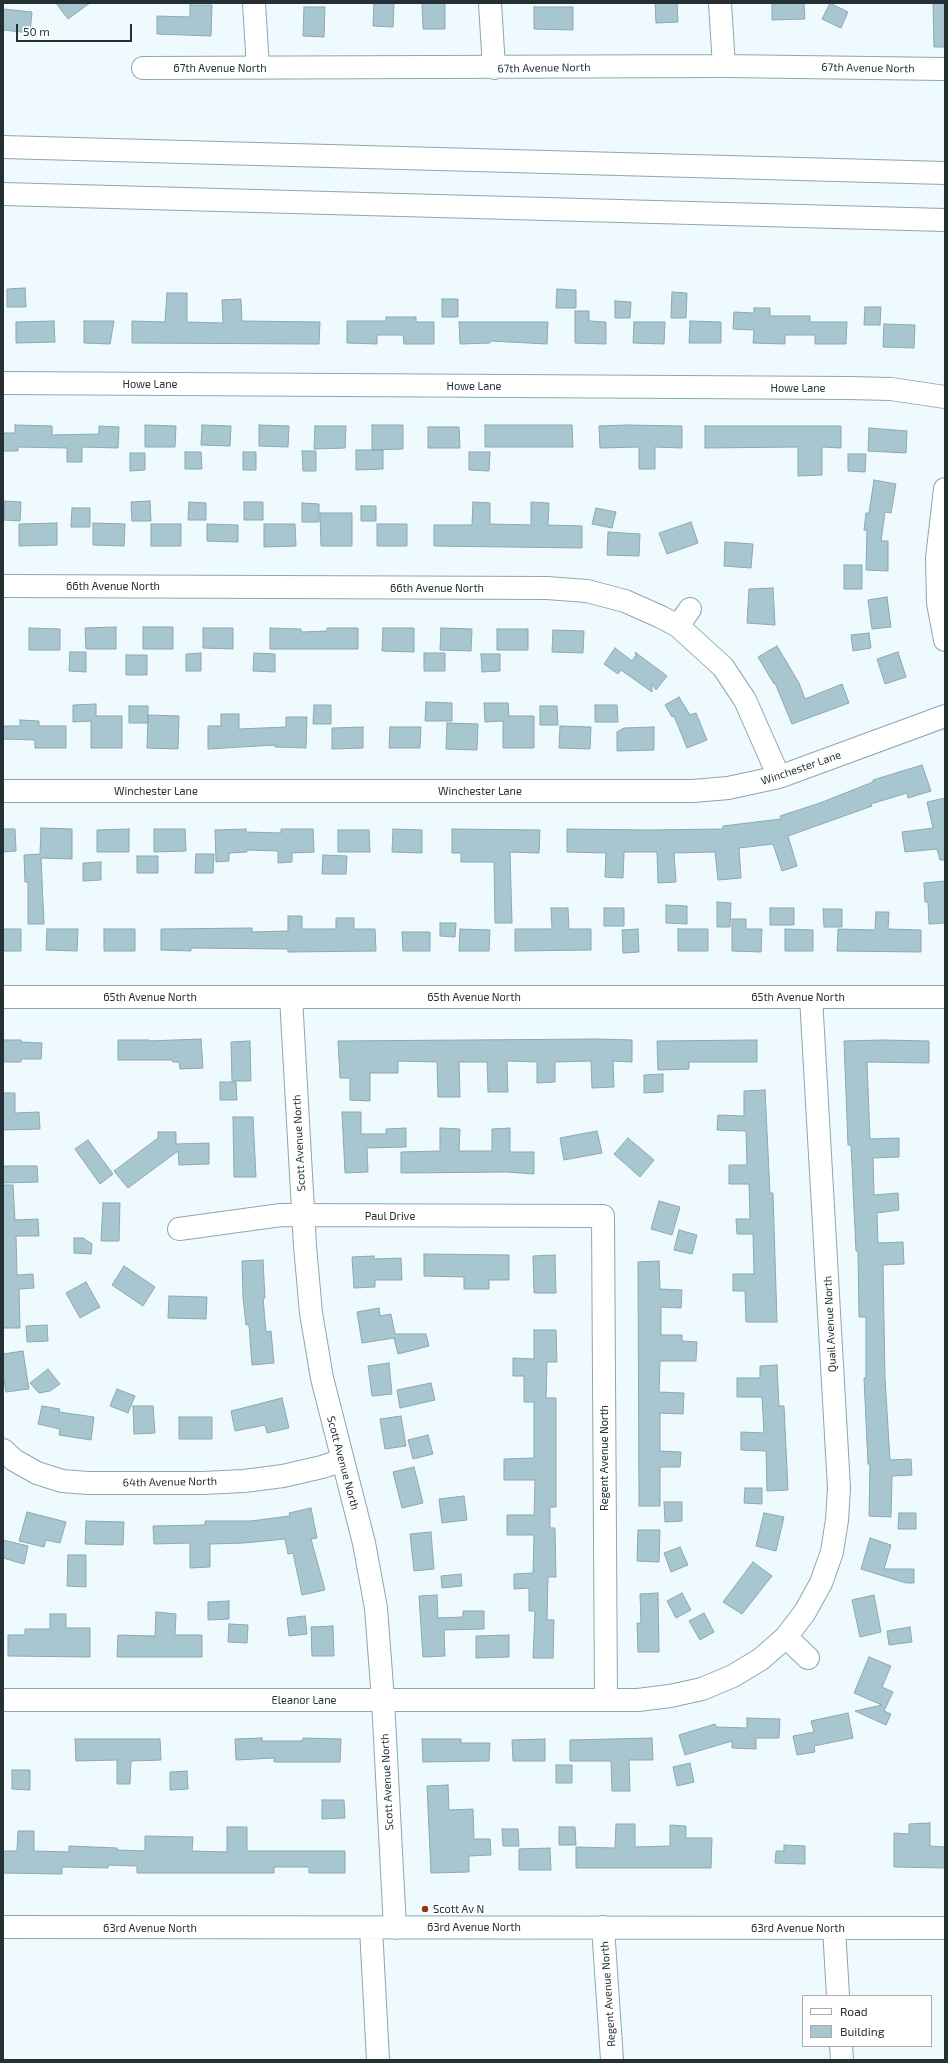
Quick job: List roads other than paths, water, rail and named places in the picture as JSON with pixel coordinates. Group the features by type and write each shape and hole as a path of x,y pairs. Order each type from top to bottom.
{"main road":[{"path":"254,3 258,68"},
{"path":"490,3 494,68"},
{"path":"720,3 724,66"},
{"name":"67th Avenue North","path":"143,68 494,68 724,66 945,69"},
{"path":"3,147 945,173"},
{"path":"3,194 945,220"},
{"name":"Howe Lane","path":"3,383 856,388 891,389 945,397"},
{"path":"945,489 937,558 938,603 945,640"},
{"name":"66th Avenue North","path":"3,586 547,588 587,591 625,601 661,617 684,618 723,667 745,700 779,777"},
{"name":"Winchester Lane","path":"3,791 694,791 728,788 779,777 945,716"},
{"name":"65th Avenue North","path":"3,997 945,997"},
{"name":"Scott Avenue North","path":"291,997 303,1215 311,1313 322,1378 364,1543 376,1608 383,1700 395,1928"},
{"name":"Quail Avenue North","path":"606,1700 638,1700 670,1696 702,1689 733,1676 749,1666 786,1638 805,1612 821,1583 832,1552 837,1520 839,1488 811,997"},
{"name":"Paul Drive","path":"179,1229 253,1218 303,1215 603,1216"},
{"name":"Regent Avenue North","path":"603,1216 606,1700"},
{"name":"64th Avenue North","path":"3,1450 14,1460 37,1473 62,1481 88,1483 203,1483 244,1481 283,1476 322,1467 343,1460"},
{"path":"786,1638 808,1658"},
{"name":"Eleanor Lane","path":"3,1700 606,1700"},
{"name":"63rd Avenue North","path":"3,1927 945,1928"},
{"name":"Regent Avenue North","path":"603,1927 612,2060"},
{"path":"371,1928 378,2060"},
{"path":"834,1928 838,1995"},
{"path":"841,2047 842,2060"}],"place":[{"name":"Scott Av N","path":"425,1909"}]}
